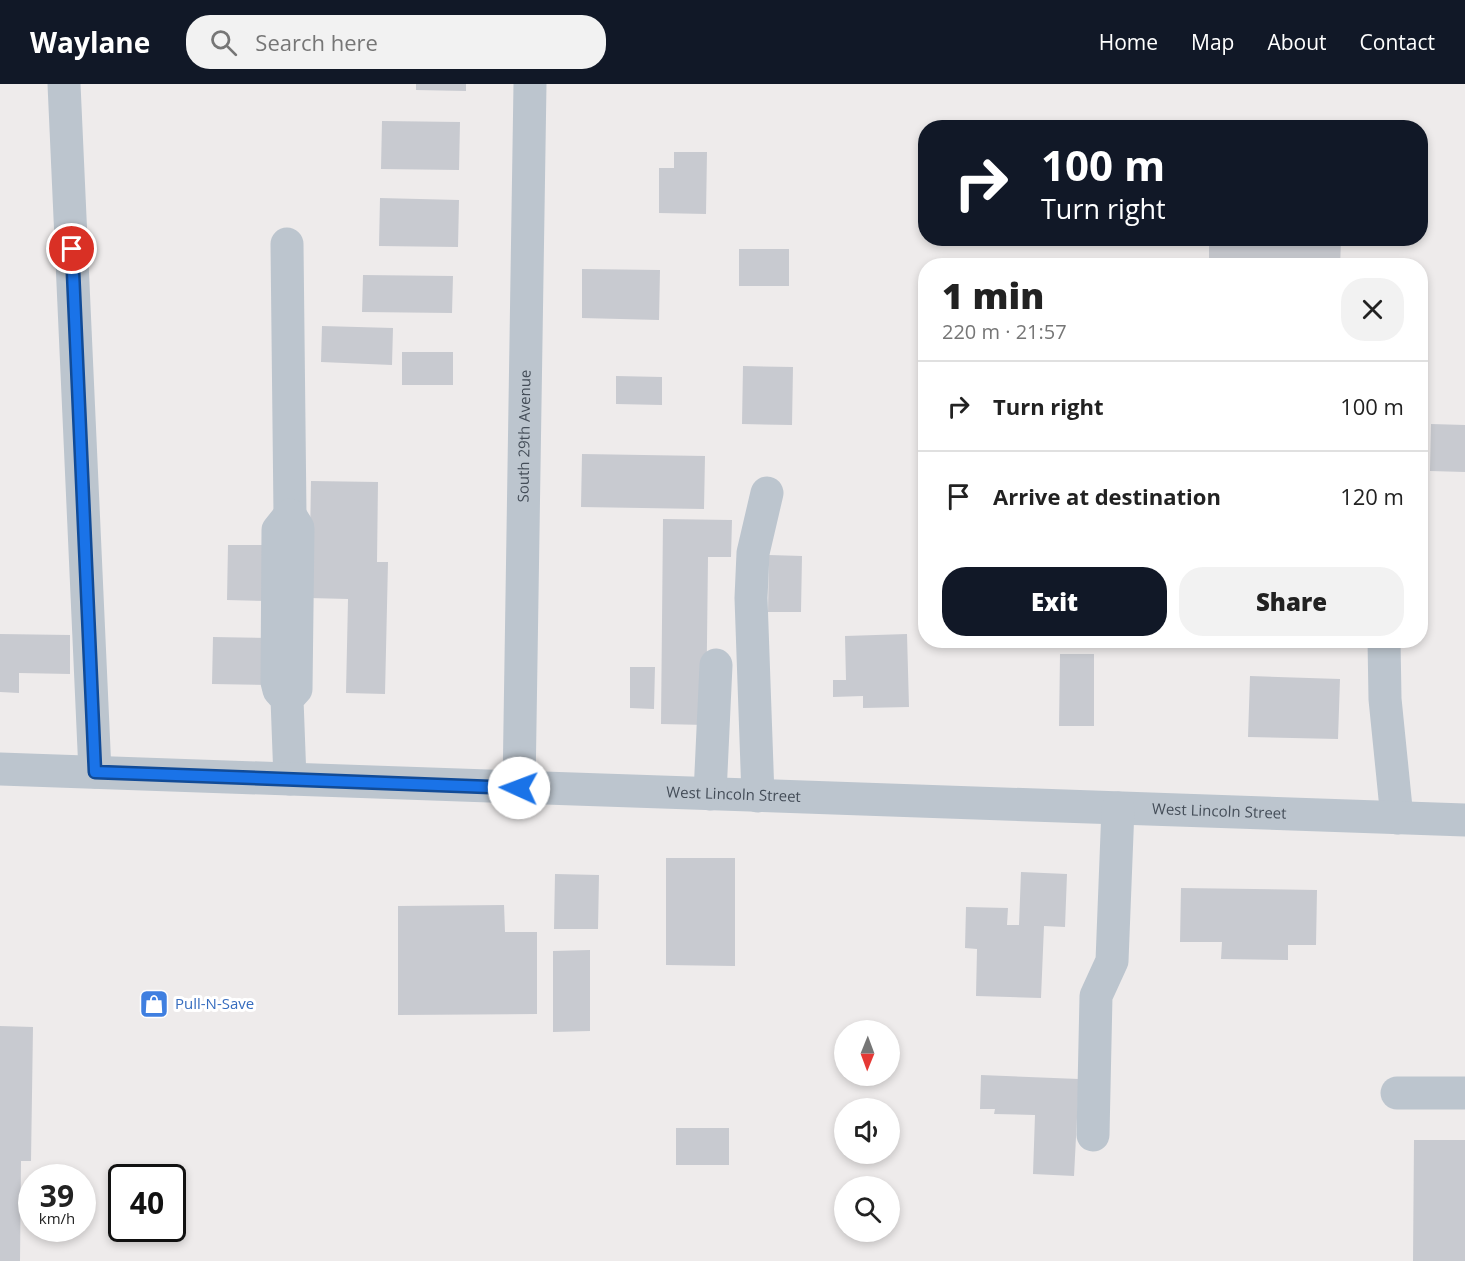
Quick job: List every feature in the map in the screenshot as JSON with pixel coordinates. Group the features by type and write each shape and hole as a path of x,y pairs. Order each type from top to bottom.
{"street":[{"path":"64,84 95,772"},
{"name":"South 29th Avenue","path":"519,788 530,84"},
{"path":"287,244 290,515 298,528 296,689 287,699 290,779"},
{"path":"758,796 752,607 753,553 767,493"},
{"path":"1384,648 1385,699 1397,818"},
{"path":"710,794 716,665"},
{"name":"West Lincoln Street","path":"0,769 1465,820"},
{"path":"1093,1136 1096,996 1112,961 1118,808"},
{"path":"1397,1093 1465,1093"}],"building":[{"path":"416,84 466,84 466,91 416,90"},
{"path":"382,121 460,122 459,170 381,169"},
{"path":"674,152 707,152 706,214 659,213 659,168 674,168"},
{"path":"380,198 459,200 458,247 379,246"},
{"path":"1209,246 1341,246 1340,258 1209,258"},
{"path":"739,249 789,249 789,286 739,286"},
{"path":"582,269 660,270 659,320 582,318"},
{"path":"363,275 453,276 452,313 362,312"},
{"path":"322,326 393,328 392,365 321,362"},
{"path":"402,352 453,352 453,385 402,385"},
{"path":"743,366 793,367 792,425 742,424"},
{"path":"616,376 662,377 662,405 616,404"},
{"path":"1431,424 1465,425 1465,472 1430,471"},
{"path":"582,454 705,456 704,509 581,507"},
{"path":"311,481 378,482 377,562 388,562 385,694 346,693 348,599 309,598"},
{"path":"663,519 732,520 731,557 708,557 706,725 661,724"},
{"path":"228,545 268,545 267,601 227,600"},
{"path":"769,555 802,556 801,612 768,612"},
{"path":"0,634 70,635 70,674 19,673 19,693 0,692"},
{"path":"907,634 909,707 863,708 863,696 833,697 833,680 846,680 845,636"},
{"path":"213,637 270,638 269,685 212,684"},
{"path":"1060,654 1094,654 1094,726 1059,726"},
{"path":"630,667 655,667 654,709 630,708"},
{"path":"1250,676 1340,679 1338,739 1248,737"},
{"path":"666,858 735,858 735,966 666,965"},
{"path":"1021,872 1067,874 1065,927 1044,926 1041,998 976,996 977,949 965,948 966,907 1008,908 1007,925 1019,925"},
{"path":"555,874 599,875 598,929 554,929"},
{"path":"1181,888 1317,890 1316,945 1288,945 1288,960 1221,959 1222,942 1180,942"},
{"path":"504,905 505,932 537,932 537,1014 398,1015 398,906"},
{"path":"590,950 590,1031 553,1032 553,951"},
{"path":"0,1026 33,1027 31,1161 21,1161 21,1164 18,1164 20,1261 0,1261"},
{"path":"981,1075 1079,1079 1074,1176 1033,1174 1035,1115 994,1114 995,1109 980,1109"},
{"path":"676,1128 729,1128 729,1165 676,1165"},
{"path":"1414,1140 1465,1140 1465,1261 1413,1261"}],"place":[{"name":"Pull-N-Save","path":"154,1004"}],"route":[{"path":"72,249 95,772 519,788"}]}
